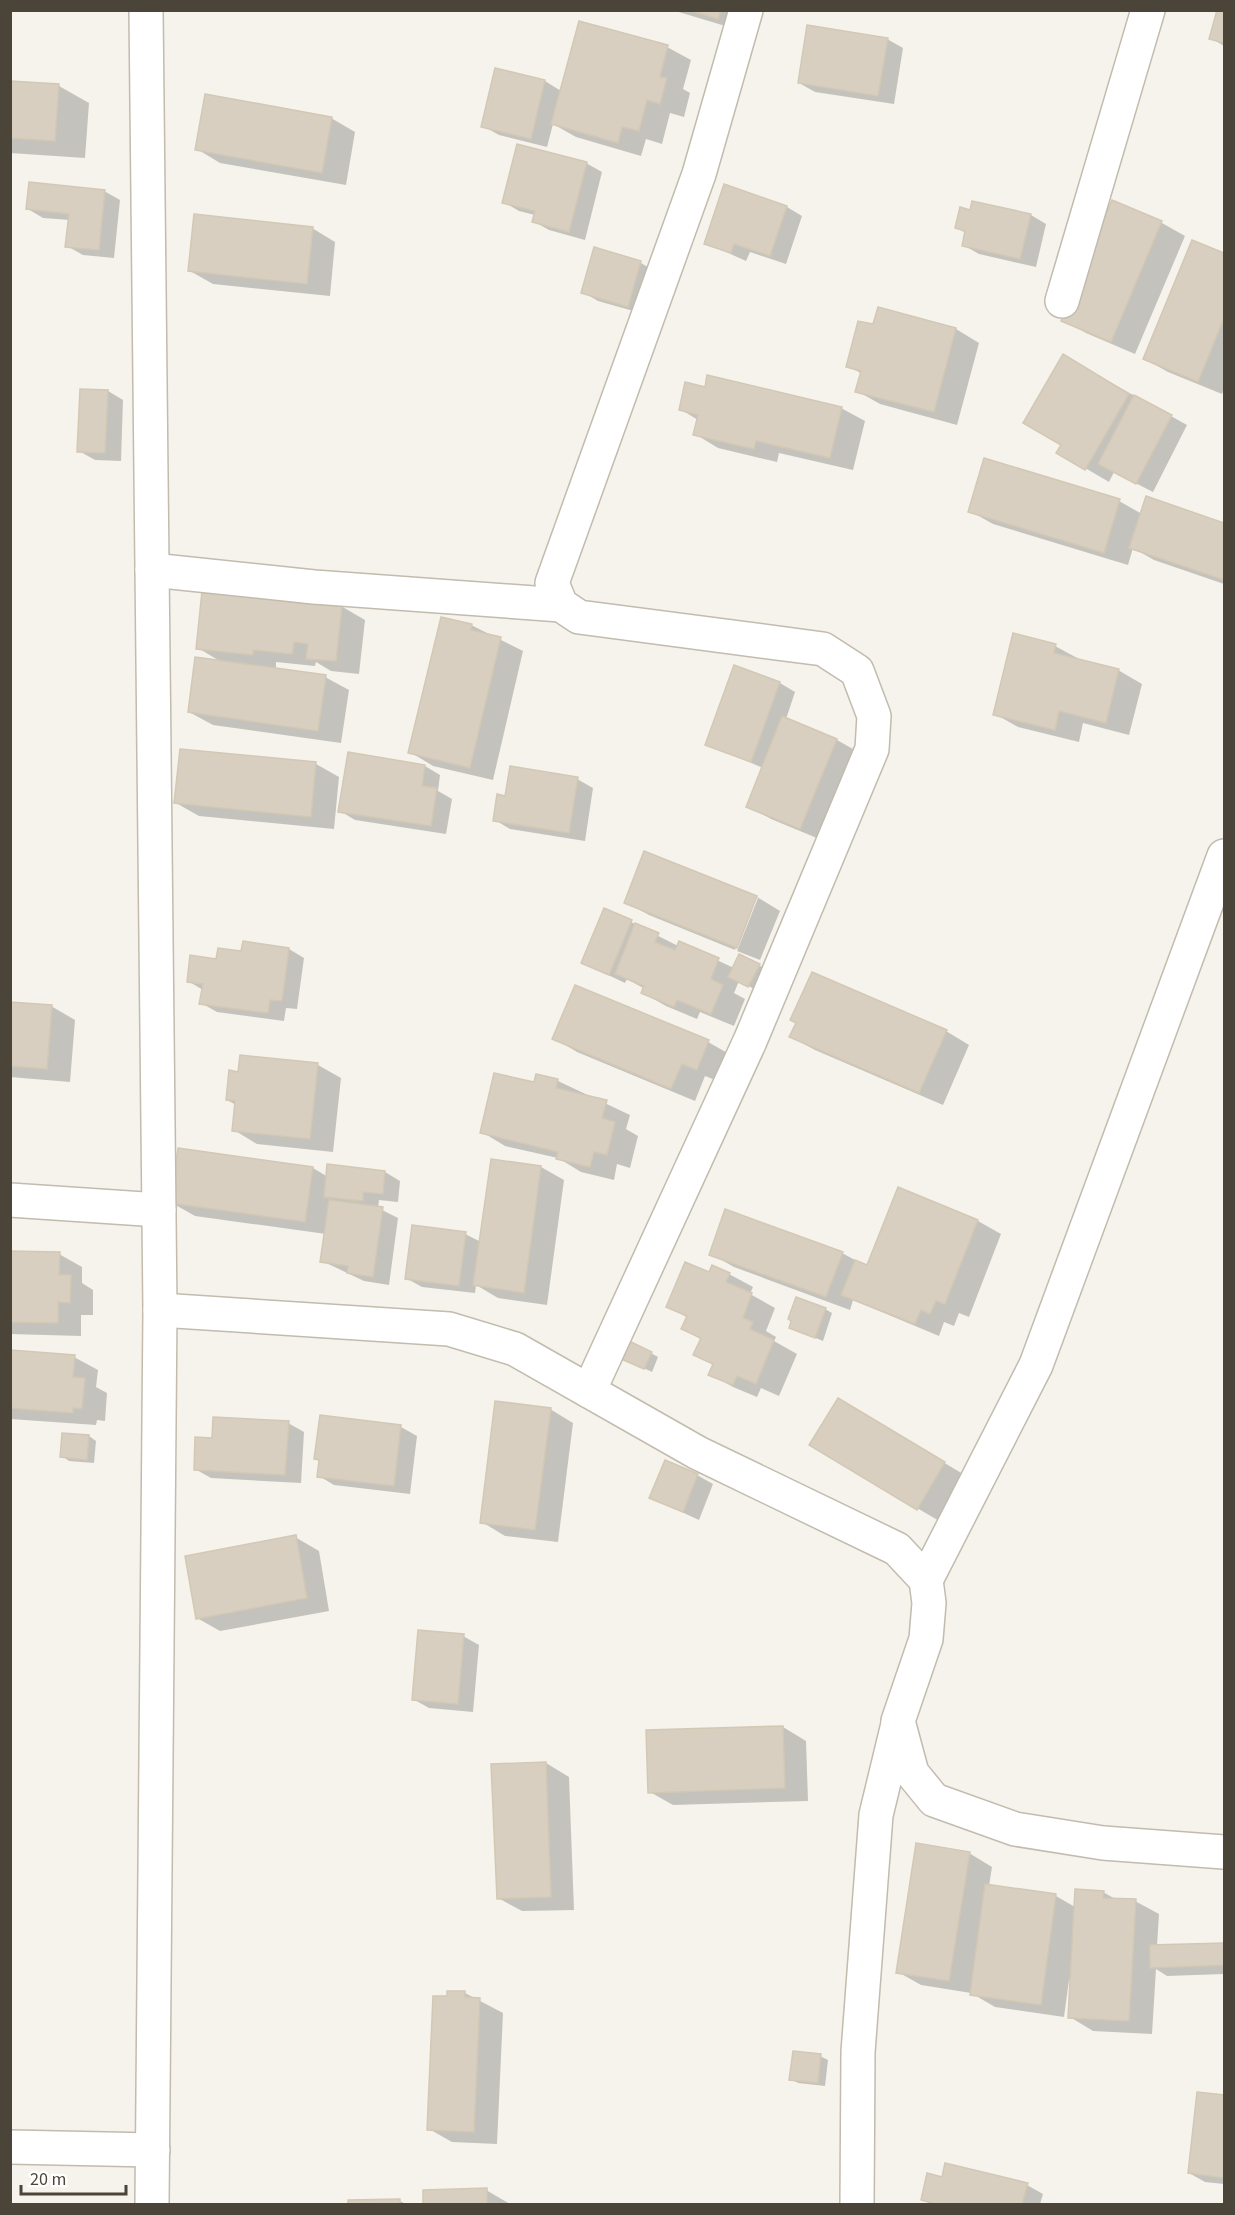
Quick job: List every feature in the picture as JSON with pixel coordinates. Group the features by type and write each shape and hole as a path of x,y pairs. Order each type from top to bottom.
{"street":[{"path":"146,10 160,1310 152,2205"},
{"path":"561,605 552,583 699,174 746,10"},
{"path":"1062,301 1148,10"},
{"path":"152,570 314,586 561,605 579,617 823,649 857,671 874,716 872,749 750,1041 589,1391"},
{"path":"857,2205 858,2052 875,1827 898,1721 926,1639 929,1603 926,1580 1035,1365 1224,856"},
{"path":"10,1200 159,1210"},
{"path":"160,1310 449,1329 515,1349 698,1453 897,1549 926,1580"},
{"path":"898,1721 912,1773 934,1800 1015,1829 1103,1843 1224,1852"},
{"path":"10,2147 153,2150"}],"building":[{"path":"689,10 721,10 718,19"},
{"path":"1217,10 1224,10 1224,43 1209,39"},
{"path":"579,21 668,45 660,77 667,78 660,104 647,100 639,131 622,127 618,143 551,124"},
{"path":"807,25 888,38 878,96 798,83"},
{"path":"495,68 545,80 531,139 481,127"},
{"path":"10,81 59,84 55,141 10,138"},
{"path":"205,94 332,117 322,173 195,150"},
{"path":"517,144 587,162 569,232 532,222 535,211 502,203"},
{"path":"29,182 105,190 99,250 65,247 69,214 26,209"},
{"path":"724,184 787,206 770,256 734,244 731,253 704,244"},
{"path":"1112,200 1162,221 1111,342 1061,321"},
{"path":"972,201 1031,214 1020,259 962,246 965,231 955,228 960,207 970,210"},
{"path":"194,214 313,227 307,284 188,271"},
{"path":"1192,240 1224,253 1224,318 1198,382 1143,359"},
{"path":"594,247 641,261 628,307 581,293"},
{"path":"878,307 956,328 934,412 855,392 861,371 846,367 858,321 873,324"},
{"path":"1063,354 1129,394 1085,470 1056,453 1061,445 1023,423"},
{"path":"707,375 842,407 830,458 756,441 754,449 693,435 698,415 679,410 685,382 705,387"},
{"path":"80,389 108,390 105,453 77,452"},
{"path":"1134,395 1172,415 1136,484 1098,464"},
{"path":"984,458 1120,499 1104,553 968,512"},
{"path":"1146,496 1224,523 1224,580 1129,548"},
{"path":"202,591 342,605 336,661 306,659 308,644 294,642 292,654 253,650 253,655 196,649"},
{"path":"441,617 472,624 471,630 501,637 470,768 408,753"},
{"path":"1013,633 1056,644 1054,653 1119,669 1106,723 1059,711 1055,730 993,715"},
{"path":"195,657 326,675 318,731 188,712"},
{"path":"734,665 780,682 751,762 705,745"},
{"path":"782,716 837,739 800,829 746,807"},
{"path":"180,749 316,762 311,817 174,803"},
{"path":"348,752 425,765 422,786 437,788 431,826 338,812"},
{"path":"510,766 578,777 569,833 493,821 497,794 505,796"},
{"path":"644,851 757,896 737,948 624,903"},
{"path":"604,908 632,920 609,975 581,963"},
{"path":"635,923 659,933 655,942 675,950 679,941 719,958 711,979 723,985 711,1014 677,1000 674,1007 641,993 644,986 615,974"},
{"path":"243,941 289,948 282,1001 270,1000 268,1013 199,1004 203,984 187,982 190,955 216,959 218,948 241,951"},
{"path":"739,954 760,964 748,987 728,977"},
{"path":"812,972 947,1030 919,1093 789,1037 796,1023 790,1020"},
{"path":"575,985 709,1040 697,1070 682,1064 671,1089 552,1039"},
{"path":"10,1002 52,1005 47,1069 10,1066"},
{"path":"240,1055 318,1063 310,1139 232,1131 235,1101 226,1100 229,1070 238,1072"},
{"path":"494,1073 534,1082 536,1074 558,1079 556,1088 607,1100 602,1118 615,1122 607,1155 594,1152 590,1167 556,1159 558,1152 480,1133"},
{"path":"178,1148 313,1167 305,1222 170,1203"},
{"path":"491,1159 541,1166 524,1293 473,1285"},
{"path":"327,1164 385,1171 383,1194 363,1192 363,1201 324,1197"},
{"path":"898,1187 978,1220 945,1304 936,1301 930,1314 921,1310 915,1324 841,1295 855,1260 867,1265"},
{"path":"329,1200 383,1207 373,1277 347,1273 348,1266 320,1262"},
{"path":"725,1209 843,1252 826,1297 709,1255"},
{"path":"412,1225 466,1232 459,1286 405,1279"},
{"path":"10,1251 60,1252 59,1275 71,1275 70,1303 58,1302 58,1323 10,1322"},
{"path":"685,1262 709,1272 712,1265 730,1273 726,1282 752,1293 743,1318 753,1322 750,1329 774,1340 756,1384 737,1376 733,1385 708,1375 713,1364 693,1355 701,1338 681,1329 687,1316 666,1307"},
{"path":"796,1297 826,1308 815,1338 789,1328 791,1321 788,1319"},
{"path":"627,1340 652,1352 644,1369 619,1358"},
{"path":"10,1350 75,1355 73,1377 85,1378 82,1409 73,1408 73,1413 10,1408"},
{"path":"838,1398 945,1462 917,1510 809,1445"},
{"path":"495,1401 551,1408 535,1530 480,1523"},
{"path":"320,1415 401,1425 394,1486 317,1477 319,1460 314,1459"},
{"path":"213,1417 289,1421 285,1475 194,1470 195,1437 212,1438"},
{"path":"62,1433 89,1435 87,1460 60,1457"},
{"path":"665,1460 698,1474 683,1512 649,1498"},
{"path":"296,1535 307,1598 196,1619 185,1556"},
{"path":"418,1630 464,1634 458,1704 412,1700"},
{"path":"783,1726 785,1788 648,1793 646,1730"},
{"path":"546,1762 551,1897 497,1899 491,1764"},
{"path":"916,1843 970,1852 949,1981 896,1973"},
{"path":"985,1884 1056,1894 1041,2005 970,1995"},
{"path":"1075,1889 1104,1891 1103,1898 1136,1899 1129,2021 1068,2018"},
{"path":"1224,1943 1224,1965 1150,1968 1150,1945"},
{"path":"447,1991 465,1991 465,1997 480,1998 474,2132 427,2130 433,1996 447,1996"},
{"path":"793,2051 821,2054 818,2083 789,2080"},
{"path":"1197,2092 1224,2095 1224,2178 1188,2173"},
{"path":"945,2163 1028,2183 1022,2204 935,2204 921,2200 927,2173 942,2177"},
{"path":"487,2188 487,2204 423,2204 423,2190"},
{"path":"400,2199 400,2204 348,2204 348,2200"}]}
